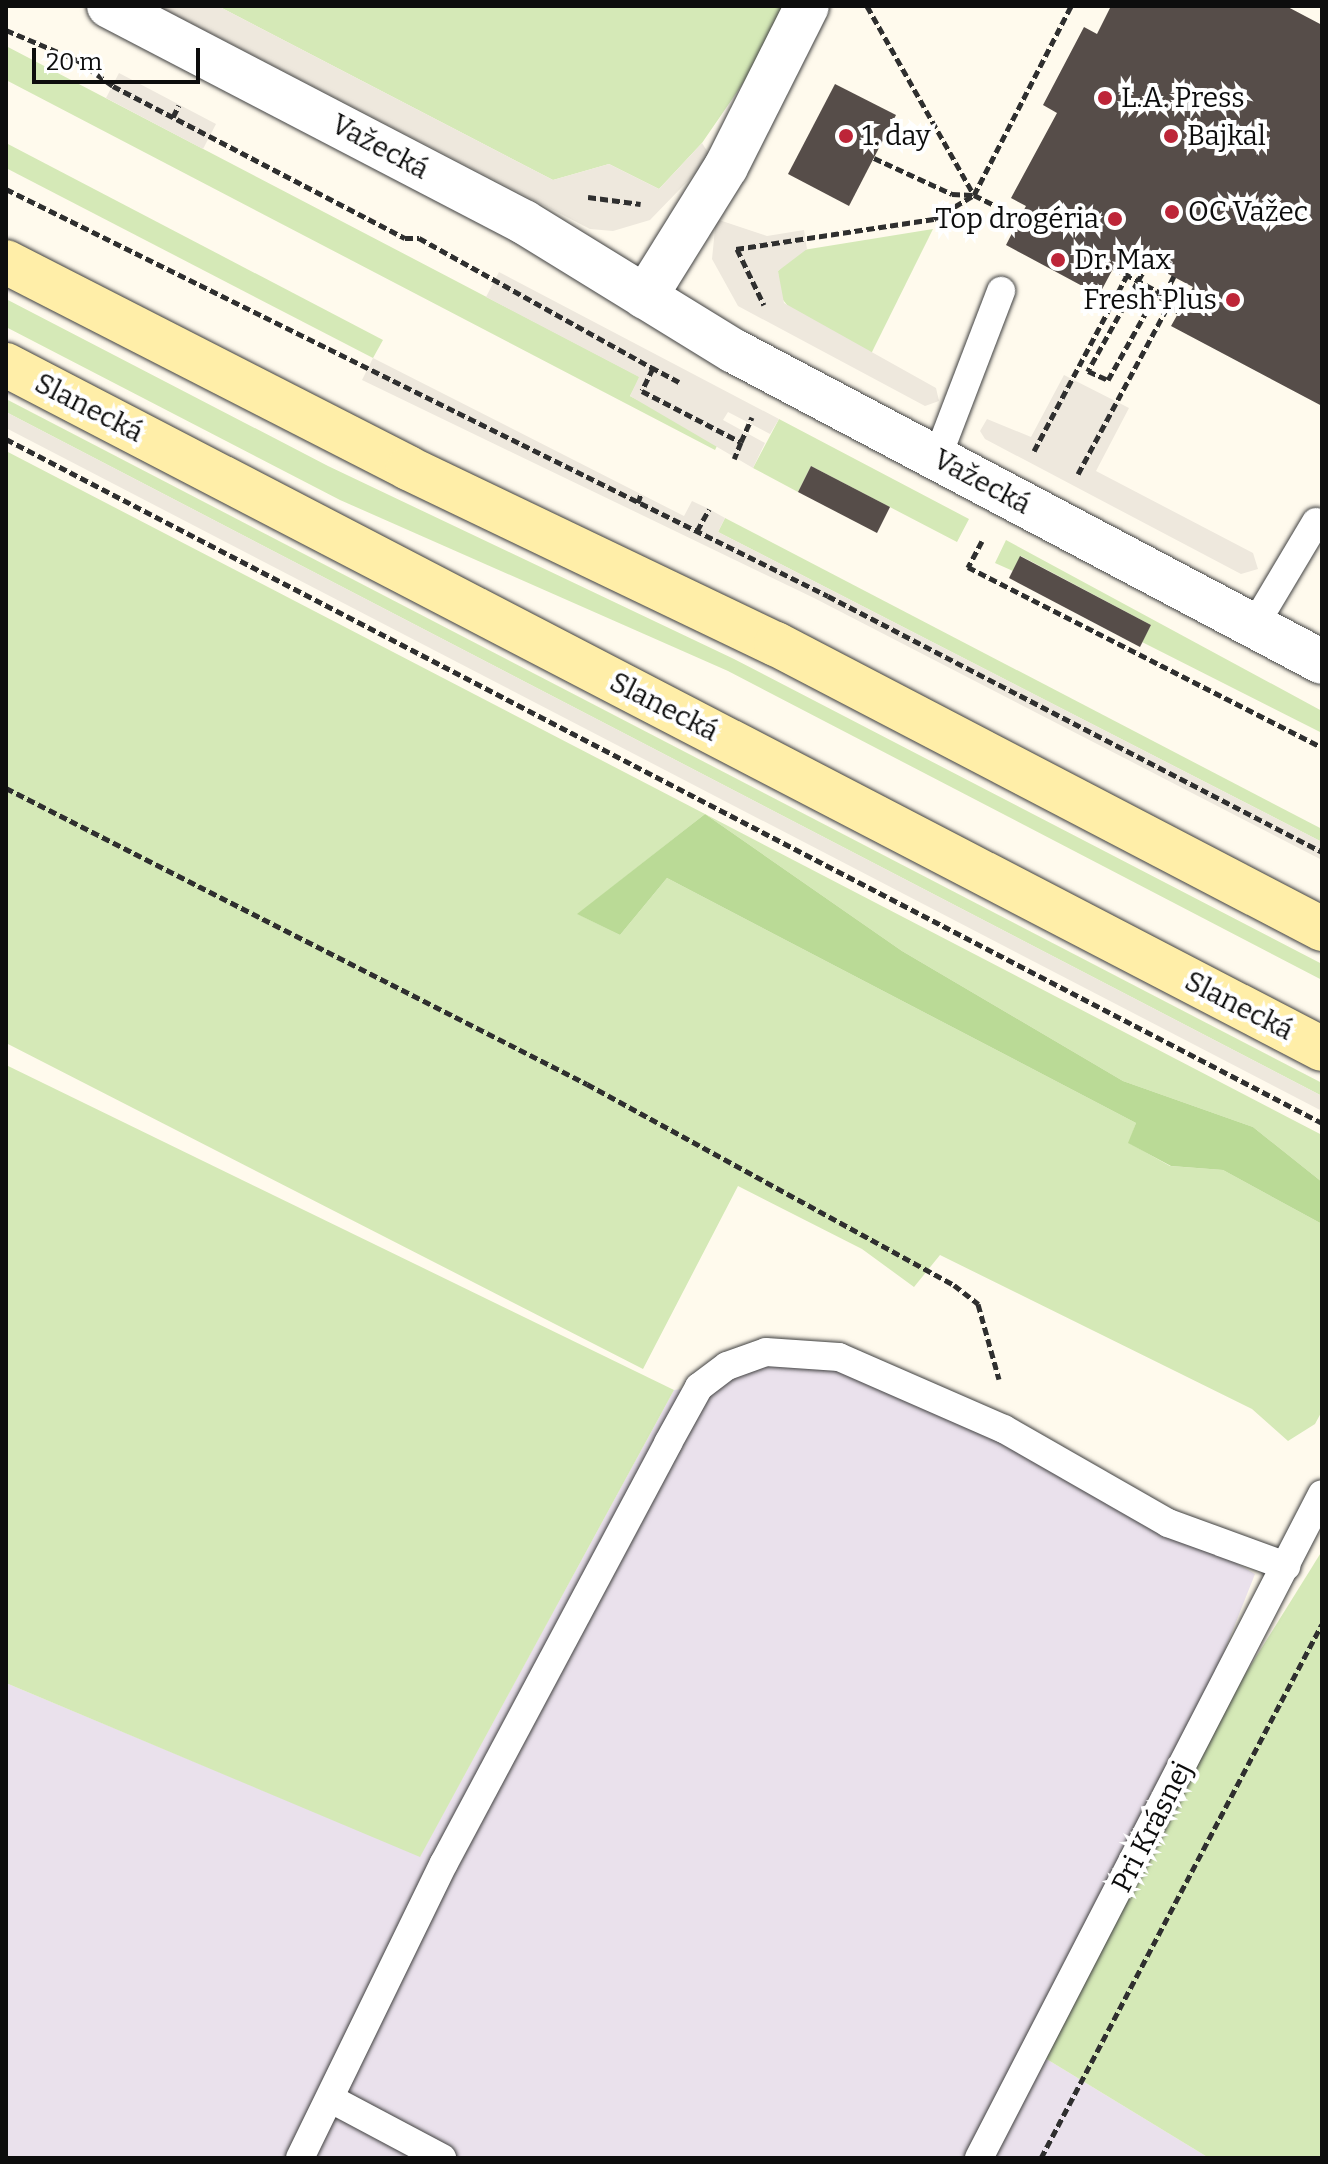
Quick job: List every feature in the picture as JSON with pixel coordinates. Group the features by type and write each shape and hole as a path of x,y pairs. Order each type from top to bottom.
{"main road":[{"path":"6,262 408,468 776,644 1322,929"},
{"name":"Slanecká","path":"6,365 1322,1049"}],"street":[{"name":"Važecká","path":"109,6 524,222 645,297 937,458 1322,662"},
{"path":"645,297 687,224 726,167 807,6"}],"lane":[{"path":"937,458 1001,291"},
{"path":"1254,626 1316,522"},
{"path":"300,2158 444,1863 699,1387 727,1366 766,1352 839,1357 1004,1429 1168,1523 1286,1566"},
{"name":"Pri Krásnej","path":"979,2158 1322,1494"},
{"path":"331,2099 442,2158"}],"path":[{"path":"867,6 974,195"},
{"path":"577,196 653,206 737,249 934,219 974,195 1071,6"},
{"path":"6,30 77,60 173,117 405,238 419,238 695,391"},
{"path":"173,117 179,105"},
{"path":"874,158 952,194 974,195 1020,218"},
{"path":"6,189 697,531 1322,852"},
{"path":"1148,263 1088,371 1108,380 1158,291"},
{"path":"1114,268 1183,305"},
{"path":"1035,451 1127,275"},
{"path":"1174,276 1161,301 1179,312"},
{"path":"1078,474 1172,299"},
{"path":"653,368 642,391 741,442"},
{"path":"734,459 749,423"},
{"path":"6,439 1322,1123"},
{"path":"638,503 641,494"},
{"path":"697,531 709,509"},
{"path":"982,541 968,567 1132,657 1322,747"},
{"path":"6,788 587,1084 954,1285 978,1304 989,1334 1004,1429"},
{"path":"1041,2158 1322,1624"}],"shaded area":[{"path":"158,6 218,6 553,180 609,164 659,189 702,143 711,157 650,220 613,231 590,229"},
{"path":"119,73 216,124 203,149 106,98"},
{"path":"716,219 767,236 804,230 807,249 778,271 784,303 936,388 939,401 925,406 738,306 712,259"},
{"path":"499,272 779,419 770,434 728,412 723,420 765,443 753,468 630,396 639,377 486,297"},
{"path":"373,358 684,516 692,501 709,509 725,518 718,532 1322,842 1322,860 814,598 362,380"},
{"path":"1064,375 1129,408 1096,471 1253,553 1258,569 1241,574 985,439 980,431 987,419 1031,437"},
{"path":"6,412 1322,1096 1322,1111 6,428"},
{"path":"839,1357 1004,1429 1255,1574 1163,1806 1035,2052 1209,2158 6,2158 6,1683 420,1856 674,1390 699,1387 727,1366"}],"green space":[{"path":"218,6 796,6 702,143 659,189 609,164 553,180"},
{"path":"6,46 640,377 630,396 719,442 715,450 6,80"},
{"path":"6,143 383,340 373,358 6,168"},
{"path":"933,229 871,354 792,311 779,295 778,271 797,251"},
{"path":"6,299 328,466 734,659 1322,964 1322,980 728,671 340,500 6,327"},
{"path":"6,399 1322,1083 1322,1096 6,412"},
{"path":"779,419 969,519 957,542 811,466 798,492 753,468"},
{"path":"6,451 705,814 578,914 620,935 667,878 1136,1123 1129,1143 1170,1166 1223,1170 1322,1224 1322,1411 1315,1424 1288,1441 1252,1409 940,1255 914,1287 862,1249 738,1186 643,1369 6,1043"},
{"path":"725,518 1322,829 1322,842 718,532"},
{"path":"1006,540 1322,711 1322,733 1142,642 1151,625 1021,556 1013,571 995,563"},
{"path":"705,814 1322,1135 1322,1182 1253,1127 1123,1081 902,951"},
{"path":"705,814 902,951 1123,1081 1253,1127 1322,1182 1322,1224 1223,1170 1171,1166 1128,1143 1136,1123 667,878 620,935 577,914"},
{"path":"6,1065 674,1390 420,1857 6,1683"},
{"path":"1322,1551 1322,2158 1209,2158 1035,2052 1163,1806"}],"building":[{"name":"OC Važec","path":"1111,6 1286,6 1322,25 1322,406 1171,326 1193,287 1123,250 1099,295 1006,245 1026,206 1011,198 1057,113 1043,105 1084,27 1097,34"},
{"name":"1. day","path":"835,84 896,115 849,206 788,174"},
{"path":"811,466 890,507 877,533 798,492"},
{"path":"1020,556 1151,625 1140,647 1009,578"}],"place":[{"name":"L.A. Press","path":"1105,98"},
{"name":"1. day","path":"846,136"},
{"name":"Bajkal","path":"1171,136"},
{"name":"OC Važec","path":"1172,212"},
{"name":"Top drogéria","path":"1115,219"},
{"name":"Dr. Max","path":"1058,260"},
{"name":"Fresh Plus","path":"1233,300"}]}
